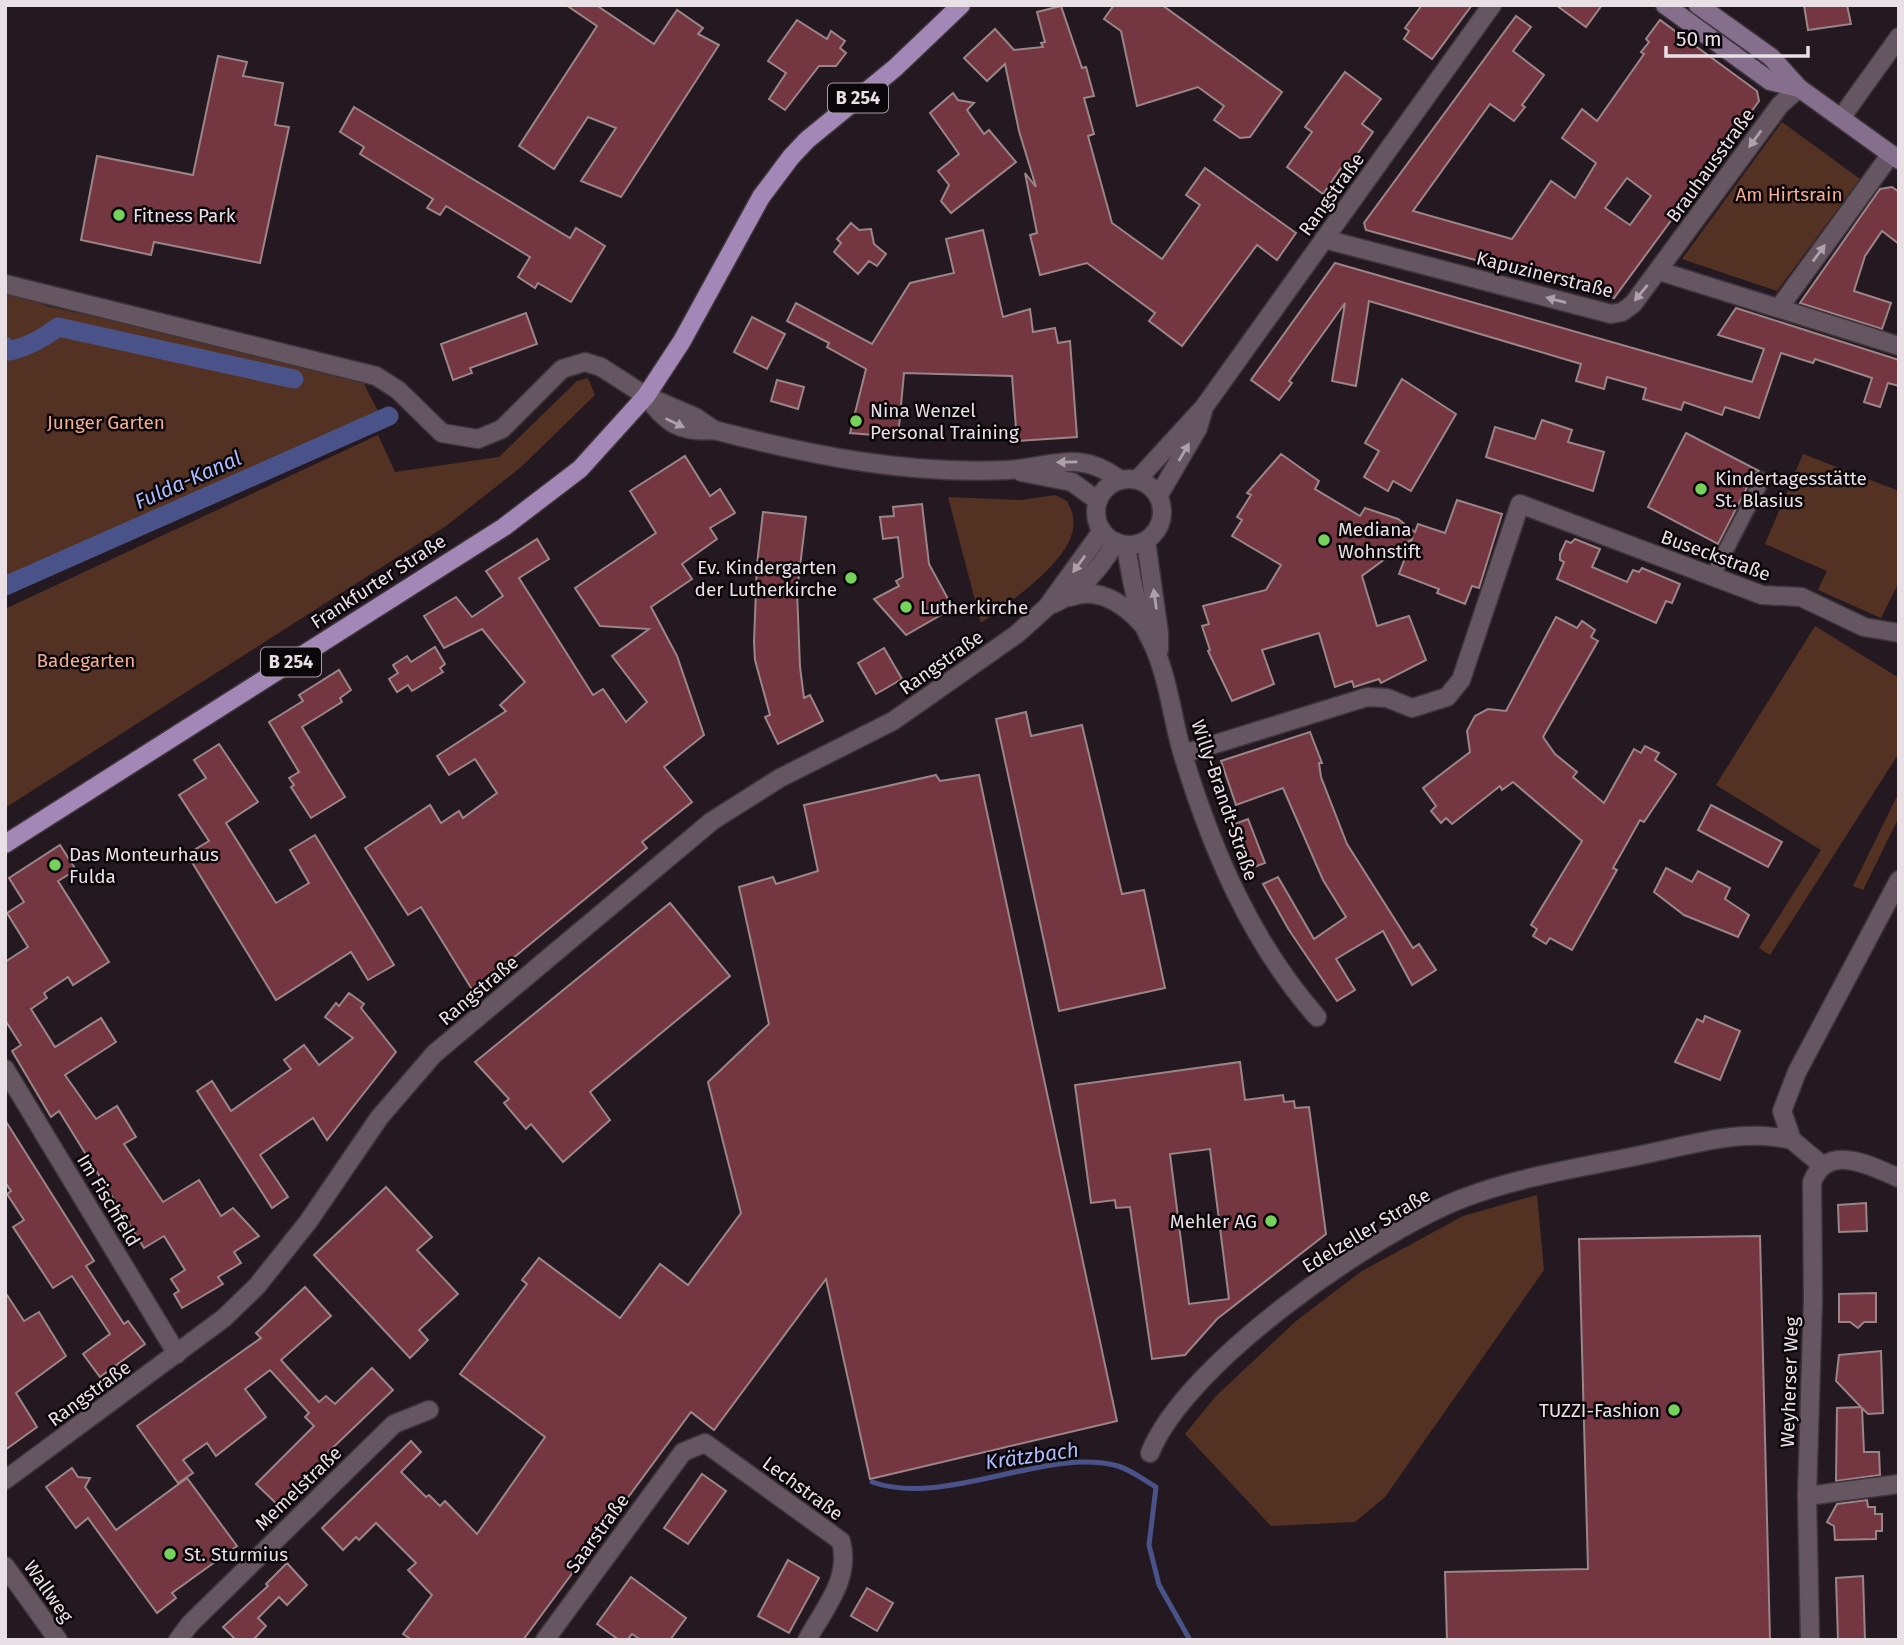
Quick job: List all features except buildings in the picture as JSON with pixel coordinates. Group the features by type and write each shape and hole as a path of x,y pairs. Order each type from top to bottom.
{"main road":[{"name":"Frankfurter Straße","path":"5,844 504,527 580,469 646,396 682,341 761,197 777,174 807,140 895,68 961,5"},
{"path":"1665,5 1770,81 1799,88"},
{"path":"1698,5 1782,66 1799,88 1895,157"}],"street":[{"name":"Rangstraße","path":"1138,479 1205,407 1492,5"},
{"path":"1841,118 1899,37"},
{"name":"Brauhausstraße","path":"1658,271 1780,105 1799,88"},
{"path":"1779,308 1895,157"},
{"name":"Kapuzinerstraße","path":"1324,239 1611,314 1622,312 1633,304 1658,271"},
{"path":"1658,271 1899,346"},
{"path":"5,284 376,376 398,390 442,433 478,439 502,429 554,376 579,362 601,367 646,396 670,404 714,430 842,460 891,466 1010,470 1072,482 1098,501"},
{"name":"Rangstraße","path":"1159,495 1198,428 1205,407"},
{"path":"1010,470 1059,461 1084,461 1102,467 1119,480"},
{"path":"1138,479 1159,495 1162,521 1146,541 1121,544 1102,530 1096,516 1098,501 1105,488 1119,480 1138,479"},
{"path":"1712,577 1762,480"},
{"name":"Buseckstraße","path":"1183,754 1367,697 1387,698 1412,708 1454,693 1461,680 1520,504 1771,598 1801,597 1864,626 1899,633"},
{"name":"Rangstraße","path":"5,1480 224,1318 257,1286 308,1222 379,1118 435,1054 712,821 780,778 893,721 990,654 1047,607 1102,530"},
{"name":"Willy-Brandt-Straße","path":"1146,541 1159,634 1158,657"},
{"name":"Rangstraße","path":"1047,607 1067,598 1099,569 1121,544"},
{"name":"Willy-Brandt-Straße","path":"1121,544 1145,628 1158,657 1183,754 1228,880 1261,943 1294,991 1317,1017"},
{"path":"1067,598 1079,593 1100,595 1126,608 1145,628"},
{"path":"1899,880 1797,1072 1782,1111 1791,1140 1822,1167 1838,1159 1857,1162 1899,1178"},
{"name":"Im Fischfeld","path":"5,1069 177,1354"},
{"name":"Edelzeller Straße","path":"1150,1453 1157,1436 1181,1403 1260,1327 1349,1260 1439,1209 1512,1184 1744,1134 1791,1140"},
{"name":"Weyherser Weg","path":"1810,1640 1807,1496 1813,1299 1811,1198 1812,1182 1822,1167"},
{"name":"Memelstraße","path":"178,1640 190,1624 394,1424 429,1410"},
{"name":"Lechstraße","path":"683,1452 705,1443 841,1541 846,1560 844,1573 807,1640"},
{"name":"Saarstraße","path":"545,1640 683,1452"},
{"path":"1807,1496 1899,1484"},
{"name":"Wallweg","path":"5,1566 58,1640"}],"green space":[{"name":"Am Hirtsrain","path":"1782,122 1860,179 1777,291 1682,259"},
{"name":"Junger Garten","path":"5,282 46,306 191,338 363,382 379,413 5,577"},
{"name":"Badegarten","path":"588,378 595,395 520,468 446,526 5,808 5,609 378,435 395,472 499,457 577,381"},
{"path":"1803,454 1899,491 1899,582 1881,618 1818,590 1827,571 1765,544"},
{"path":"1055,495 1067,501 1073,515 1072,532 1066,547 1040,577 981,623 948,497 1021,500"},
{"path":"1815,626 1899,678 1899,753 1770,955 1759,948 1821,850 1716,785"},
{"path":"1899,792 1899,817 1863,890 1853,886"},
{"path":"1537,1195 1544,1270 1385,1497 1355,1522 1271,1526 1185,1434 1216,1396 1296,1321 1362,1271 1463,1216"}],"waterway":[{"name":"Fulda-Kanal","path":"5,346 10,351 23,347 58,327 294,379"},
{"name":"Fulda-Kanal","path":"5,586 389,416"},
{"name":"Krätzbach","path":"872,1482 901,1488 932,1488 1028,1469 1090,1462 1128,1470 1156,1487 1149,1545 1159,1585 1190,1640"}],"place":[{"name":"Fitness Park","path":"119,215"},
{"name":"Nina Wenzel Personal Training","path":"856,421"},
{"name":"Kindertagesstätte St. Blasius","path":"1701,489"},
{"name":"Mediana Wohnstift","path":"1324,540"},
{"name":"Ev. Kindergarten der Lutherkirche","path":"851,578"},
{"name":"Lutherkirche","path":"906,607"},
{"name":"Das Monteurhaus Fulda","path":"55,865"},
{"name":"Mehler AG","path":"1271,1221"},
{"name":"TUZZI-Fashion","path":"1674,1410"},
{"name":"St. Sturmius","path":"170,1554"}]}
